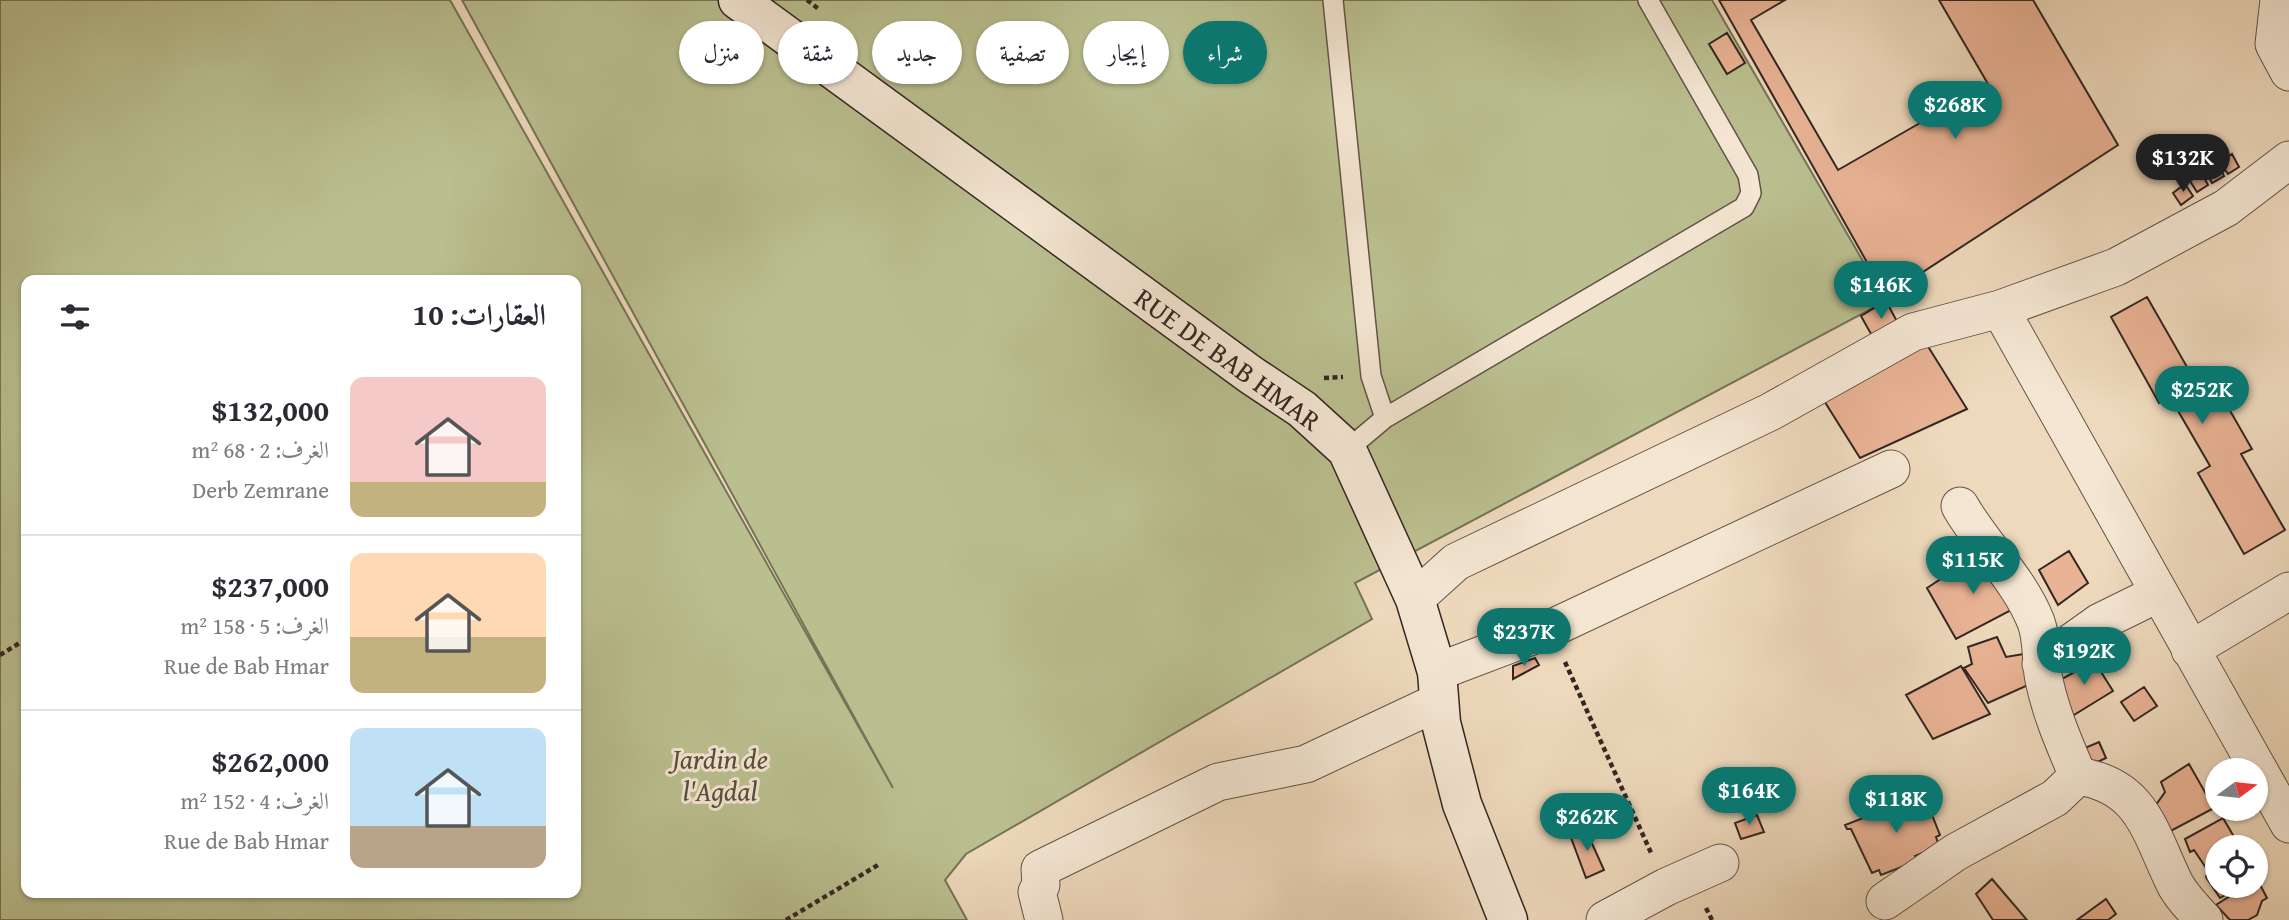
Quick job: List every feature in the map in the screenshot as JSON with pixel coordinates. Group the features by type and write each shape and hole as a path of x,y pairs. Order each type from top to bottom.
{"main road":[{"name":"RUE DE BAB HMAR","path":"738,0 1251,375 1302,408 1347,450 1415,599 1438,687 1462,804 1508,920"}],"street":[{"path":"2279,0 2274,44 2289,72"},
{"path":"1415,599 1456,562 1770,412 1913,332 2000,309 2116,268 2226,208 2289,160"},
{"path":"2000,309 2289,824"},
{"path":"1044,920 1037,892 1041,885 1040,869 1218,782 1306,764 1438,687 1550,629 1891,469"},
{"path":"1960,506 1977,536 2024,597 2041,638 2042,664 2054,716 2078,776"},
{"path":"2190,650 2289,591"},
{"path":"2042,664 2101,622 2159,593"},
{"path":"1885,901 1956,852 2055,798 2078,776"},
{"path":"2078,776 2100,780 2121,790 2142,814 2175,885 2204,920"},
{"path":"1605,920 1720,863"}],"lane":[{"path":"1333,0 1371,376 1385,418"},
{"path":"1347,450 1385,418 1744,207 1751,193 1748,175 1648,0"}],"path":[{"path":"1550,629 1667,887"},
{"path":"0,655 21,642"},
{"path":"786,920 878,865"}],"green space":[{"name":"Jardin de l'Agdal","path":"0,0 450,0 893,788 462,0 1712,0 1886,301 1355,583 1372,619 966,854 945,880 967,920 0,920"}],"building":[{"path":"1719,0 1785,0 1751,20 1838,170 1988,84 1939,0 2033,0 2118,145 1886,296"},
{"path":"1727,33 1745,63 1727,74 1709,44"},
{"path":"2232,154 2239,167 2228,174 2220,162"},
{"path":"2219,166 2224,176 2212,183 2206,172"},
{"path":"2202,174 2208,185 2197,192 2190,181"},
{"path":"2185,184 2193,196 2181,205 2173,193"},
{"path":"2147,297 2191,374 2205,367 2252,449 2241,454 2285,530 2244,554 2198,473 2210,466 2170,397 2159,403 2111,317"},
{"path":"1886,301 1900,327 1875,341 1861,316"},
{"path":"1924,340 1967,409 1860,458 1823,399"},
{"path":"1983,549 2021,605 1956,639 1927,588 1956,569 1962,580 1972,574 1965,561"},
{"path":"2069,551 2088,583 2058,605 2039,570"},
{"path":"1997,637 2006,657 2030,653 2037,681 1988,703 1964,668 1972,664 1968,647"},
{"path":"2091,656 2113,691 2069,718 2058,681 2073,673 2071,667"},
{"path":"1535,658 1539,665 1513,679 1513,666"},
{"path":"1961,666 1990,714 1933,739 1906,695"},
{"path":"2144,687 2157,706 2134,721 2121,702"},
{"path":"2099,742 2106,758 2087,767 2080,750"},
{"path":"2189,764 2205,792 2205,813 2167,833 2153,809 2165,792 2161,782"},
{"path":"1920,796 1924,807 1928,805 1940,835 1936,837 1939,846 1915,856 1917,861 1881,875 1879,870 1872,873 1851,829 1847,829 1845,825"},
{"path":"1757,815 1764,832 1741,839 1735,823"},
{"path":"2218,821 2225,821 2233,835 2205,835 2205,866 2194,850 2190,852 2185,839"},
{"path":"1585,828 1604,870 1586,878 1570,835"},
{"path":"1992,879 2027,920 1993,920 1976,894"},
{"path":"2227,898 2267,898 2262,901 2257,915 2248,920 2230,920 2216,905"},
{"path":"2106,899 2116,914 2108,920 2077,920"}]}
